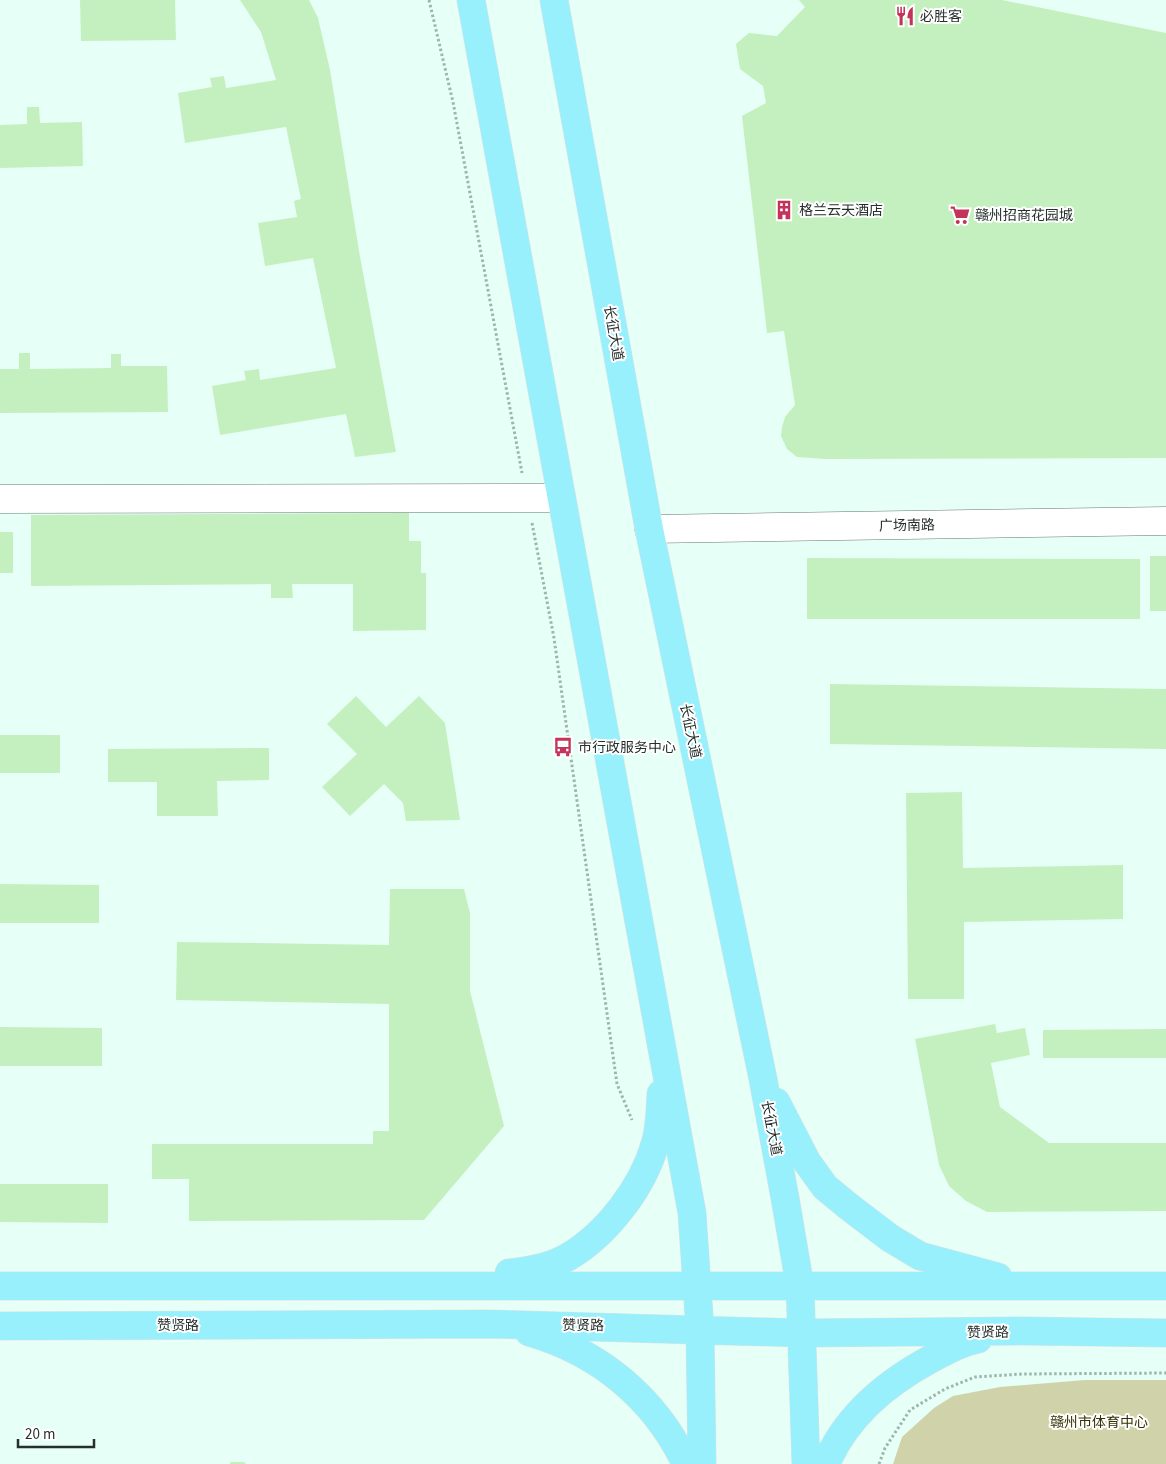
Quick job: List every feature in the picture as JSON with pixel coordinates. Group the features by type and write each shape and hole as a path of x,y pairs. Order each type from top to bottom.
{"main road":[{"path":"471,0 692,1213 700,1330 702,1464"},
{"name":"长征大道","path":"554,0 649,528 763,1080 800,1286 804,1333 806,1464"},
{"path":"562,43 566,0"},
{"path":"456,1285 532,1270 567,1258 587,1243 612,1219 622,1206 648,1162 655,1143 660,1119 663,1050"},
{"path":"763,1080 806,1162 825,1186 855,1212 890,1238 920,1256 1031,1286"},
{"path":"0,1286 1166,1286"},
{"path":"489,1324 548,1337 576,1349 602,1364 626,1382 650,1407 664,1424 686,1464"},
{"name":"赞贤路","path":"0,1326 489,1324 804,1333 1024,1331 1166,1333"},
{"path":"826,1464 843,1432 860,1411 902,1375 960,1343 1024,1331"}],"street":[{"path":"0,499 562,498"},
{"name":"广场南路","path":"649,528 1166,521"}],"path":[{"path":"429,0 453,102 554,638 617,1084 648,1162"},
{"path":"879,1464 885,1448 910,1410 945,1389 975,1377 1022,1374 1166,1373"}],"green space":[{"name":"赣州市体育中心","path":"1085,1380 1166,1380 1166,1464 893,1464 902,1437 934,1408 953,1396 1000,1387"}],"building":[{"path":"80,0 175,0 176,40 81,41"},
{"path":"240,0 309,0 318,18 330,70 359,251 396,452 355,457 346,414 220,435 212,386 246,380 244,371 259,369 260,380 336,368 313,258 265,266 258,223 297,217 294,201 301,199 286,127 185,143 178,93 212,87 210,78 224,76 226,88 276,80 261,32"},
{"name":"赣州招商花园城","path":"799,0 1002,0 1166,33 1166,458 825,459 797,457 787,449 781,436 782,427 785,417 795,405 784,331 767,333 742,116 766,103 763,86 740,69 736,44 749,33 777,36 805,7"},
{"path":"27,107 39,107 40,123 82,122 83,166 0,168 0,125 27,124"},
{"path":"19,353 30,353 30,369 111,368 111,354 121,354 121,366 167,366 168,412 0,413 0,369 19,369"},
{"path":"409,513 409,541 421,541 421,573 426,573 426,630 353,631 353,584 292,584 293,598 271,598 271,584 31,586 31,515"},
{"path":"0,532 13,532 13,573 0,573"},
{"path":"1150,556 1166,556 1166,611 1150,611"},
{"path":"807,558 1140,559 1140,619 807,619"},
{"path":"830,684 1166,689 1166,749 830,744"},
{"path":"356,696 386,727 419,696 445,723 460,820 406,821 403,803 384,784 350,816 322,787 357,754 327,724"},
{"path":"0,735 60,735 60,773 0,773"},
{"path":"269,748 269,780 217,781 218,816 157,816 157,782 108,782 108,749"},
{"path":"962,792 963,868 1123,865 1123,919 964,922 964,999 908,999 906,793"},
{"path":"0,884 99,885 99,923 0,923"},
{"path":"390,889 464,889 470,913 470,991 504,1126 424,1220 189,1221 189,1179 152,1179 152,1144 373,1144 373,1131 389,1131 389,1004 176,1000 177,942 389,945"},
{"path":"995,1024 997,1033 1025,1028 1030,1055 991,1063 1000,1107 1049,1143 1166,1143 1166,1211 987,1212 966,1201 949,1186 939,1165 915,1039"},
{"path":"0,1027 102,1028 102,1066 0,1066"},
{"path":"1166,1029 1166,1058 1043,1058 1043,1030"},
{"path":"0,1184 108,1184 108,1223 0,1222"},
{"path":"230,1462 244,1462 246,1464 230,1464"}],"place":[{"name":"必胜客","path":"905,16"},
{"name":"格兰云天酒店","path":"784,210"},
{"name":"赣州招商花园城","path":"960,215"},
{"name":"市行政服务中心","path":"563,747"}]}
